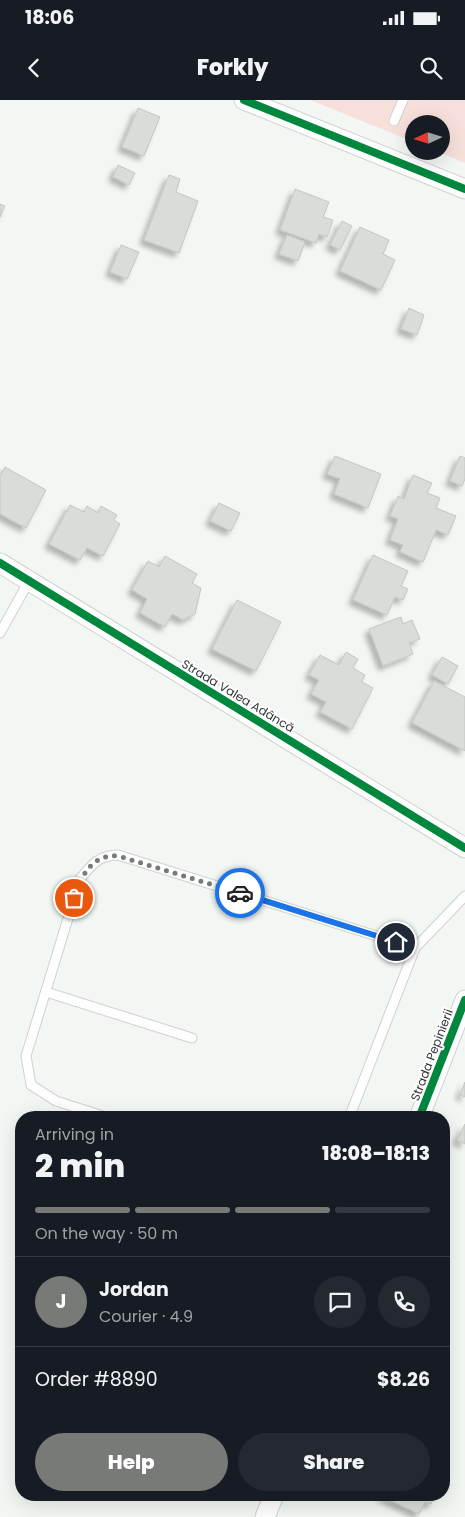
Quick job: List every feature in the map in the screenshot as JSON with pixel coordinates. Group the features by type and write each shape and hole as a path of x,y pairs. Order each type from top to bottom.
{"street":[{"path":"244,100 465,189"},
{"name":"Strada Valea Adâncă","path":"0,563 465,848"},
{"name":"Strada Pepinierii","path":"423,1111 465,1000"},
{"path":"265,1517 272,1501"}],"lane":[{"path":"394,121 403,100"},
{"path":"0,633 29,581"},
{"path":"87,1111 56,1101 31,1086 26,1056 80,879 91,864 107,855 118,856 415,948"},
{"path":"352,1111 415,948 465,896"},
{"path":"46,992 192,1038"}],"shaded area":[{"path":"310,100 465,100 465,163 450,157 450,115 405,115 405,138"}],"building":[{"path":"138,108 160,117 144,156 122,147"},
{"path":"118,165 135,173 129,185 113,177"},
{"path":"169,175 180,179 176,192 198,201 179,253 144,240"},
{"path":"295,189 329,202 323,217 333,220 327,237 319,234 316,243 280,230"},
{"path":"0,204 5,206 0,217"},
{"path":"342,221 352,226 340,250 330,245"},
{"path":"360,227 389,240 383,254 395,260 381,290 340,271"},
{"path":"287,235 305,242 298,261 279,254"},
{"path":"121,245 139,252 127,279 110,272"},
{"path":"409,308 424,315 417,335 401,329"},
{"path":"335,456 381,474 368,508 334,494 340,479 327,474"},
{"path":"460,456 465,458 465,479 462,486 450,481"},
{"path":"5,467 46,490 26,528 0,514 0,476"},
{"path":"413,475 432,483 427,493 440,498 436,508 456,516 448,535 436,530 423,562 400,552 403,545 390,540 398,519 390,516 398,496 404,499"},
{"path":"219,503 240,513 231,531 210,521"},
{"path":"70,505 84,512 87,506 98,513 101,506 117,515 114,520 120,524 103,556 87,548 80,560 49,544"},
{"path":"373,555 408,571 401,586 408,589 403,600 395,597 387,615 353,600"},
{"path":"165,556 197,574 192,583 201,588 195,614 183,620 172,614 165,627 140,613 147,599 132,590 148,561 159,567"},
{"path":"237,600 281,622 256,671 212,649"},
{"path":"401,617 403,624 412,620 420,639 409,643 413,654 383,666 369,629"},
{"path":"346,652 358,659 353,668 365,675 362,682 373,688 352,729 320,712 326,702 311,694 319,680 309,675 320,655 339,665"},
{"path":"442,657 458,666 448,684 432,675"},
{"path":"434,681 465,697 465,751 412,723"},
{"path":"465,1082 465,1097 460,1095"},
{"path":"465,1124 465,1144 457,1140"},
{"path":"392,1501 432,1501 431,1504 425,1502 419,1514"}],"cycle path":[{"path":"244,100 465,189"},
{"path":"0,563 465,848"},
{"path":"422,1111 465,1000"}],"way so far":[{"path":"74,898 80,879 91,864 107,855 118,856 240,893"}],"route":[{"path":"240,893 396,942"}]}
